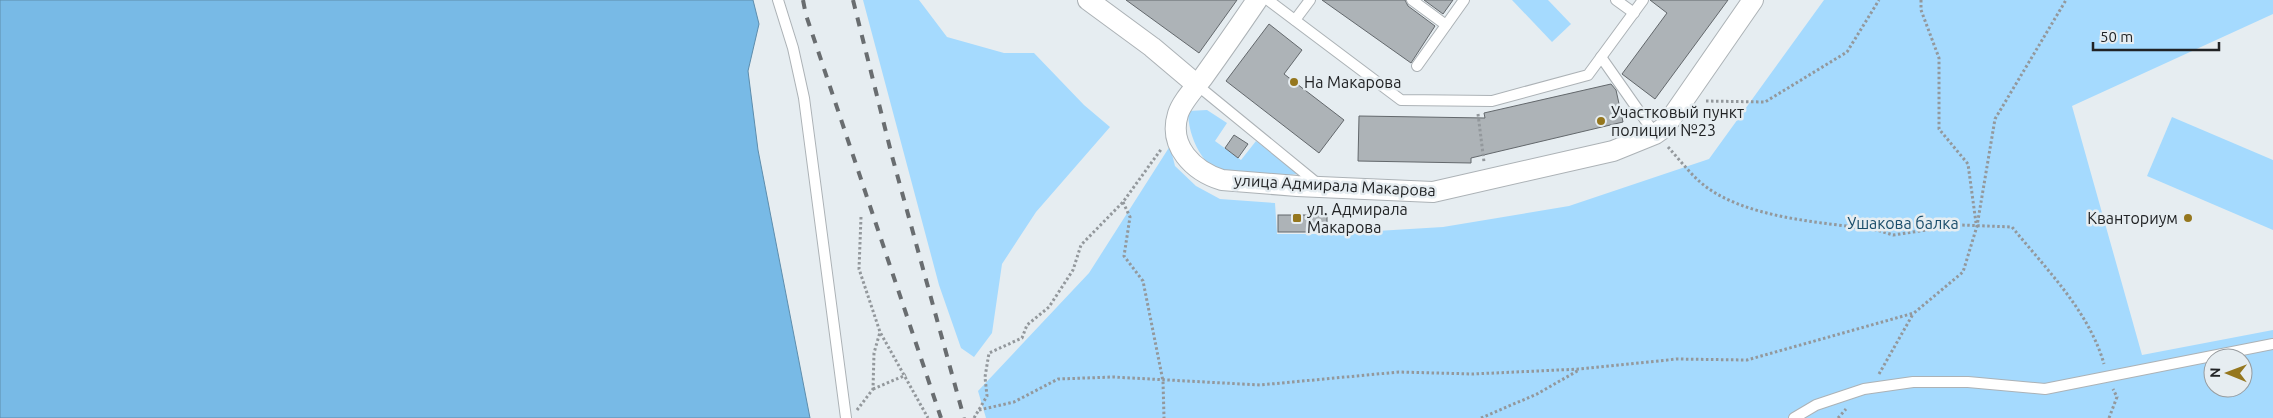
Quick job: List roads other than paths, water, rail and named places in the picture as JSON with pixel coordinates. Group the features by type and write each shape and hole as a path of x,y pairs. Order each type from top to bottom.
{"street":[{"path":"1088,0 1152,47 1197,85 1258,0"},
{"name":"улица Адмирала Макарова","path":"1197,85 1179,111 1176,130 1178,145 1188,159 1211,177 1222,180 1323,188 1433,192 1612,151 1655,134 1665,127 1753,0"}],"lane":[{"path":"778,0 793,48 804,98 846,418"},
{"path":"1268,0 1401,100 1477,101 1492,101 1588,75 1643,0"},
{"path":"1295,20 1310,0"},
{"path":"1412,0 1446,25"},
{"path":"1417,66 1464,0"},
{"path":"1616,0 1634,12"},
{"path":"1602,57 1655,134"},
{"path":"1197,85 1323,188"},
{"path":"1794,418 1816,405 1864,389 1913,382 1968,382 2045,389 2273,344"}],"railway":[{"path":"803,0 806,15 941,418"},
{"path":"853,0 892,156 964,418"}],"place":[{"name":"На Макарова","path":"1294,82"},
{"name":"Участковый пункт полиции №23","path":"1601,121"},
{"name":"ул. Адмирала Макарова","path":"1297,218"},
{"name":"Кванториум","path":"2188,218"}],"park label":[{"name":"Ушакова балка","path":"1903,223"}]}
